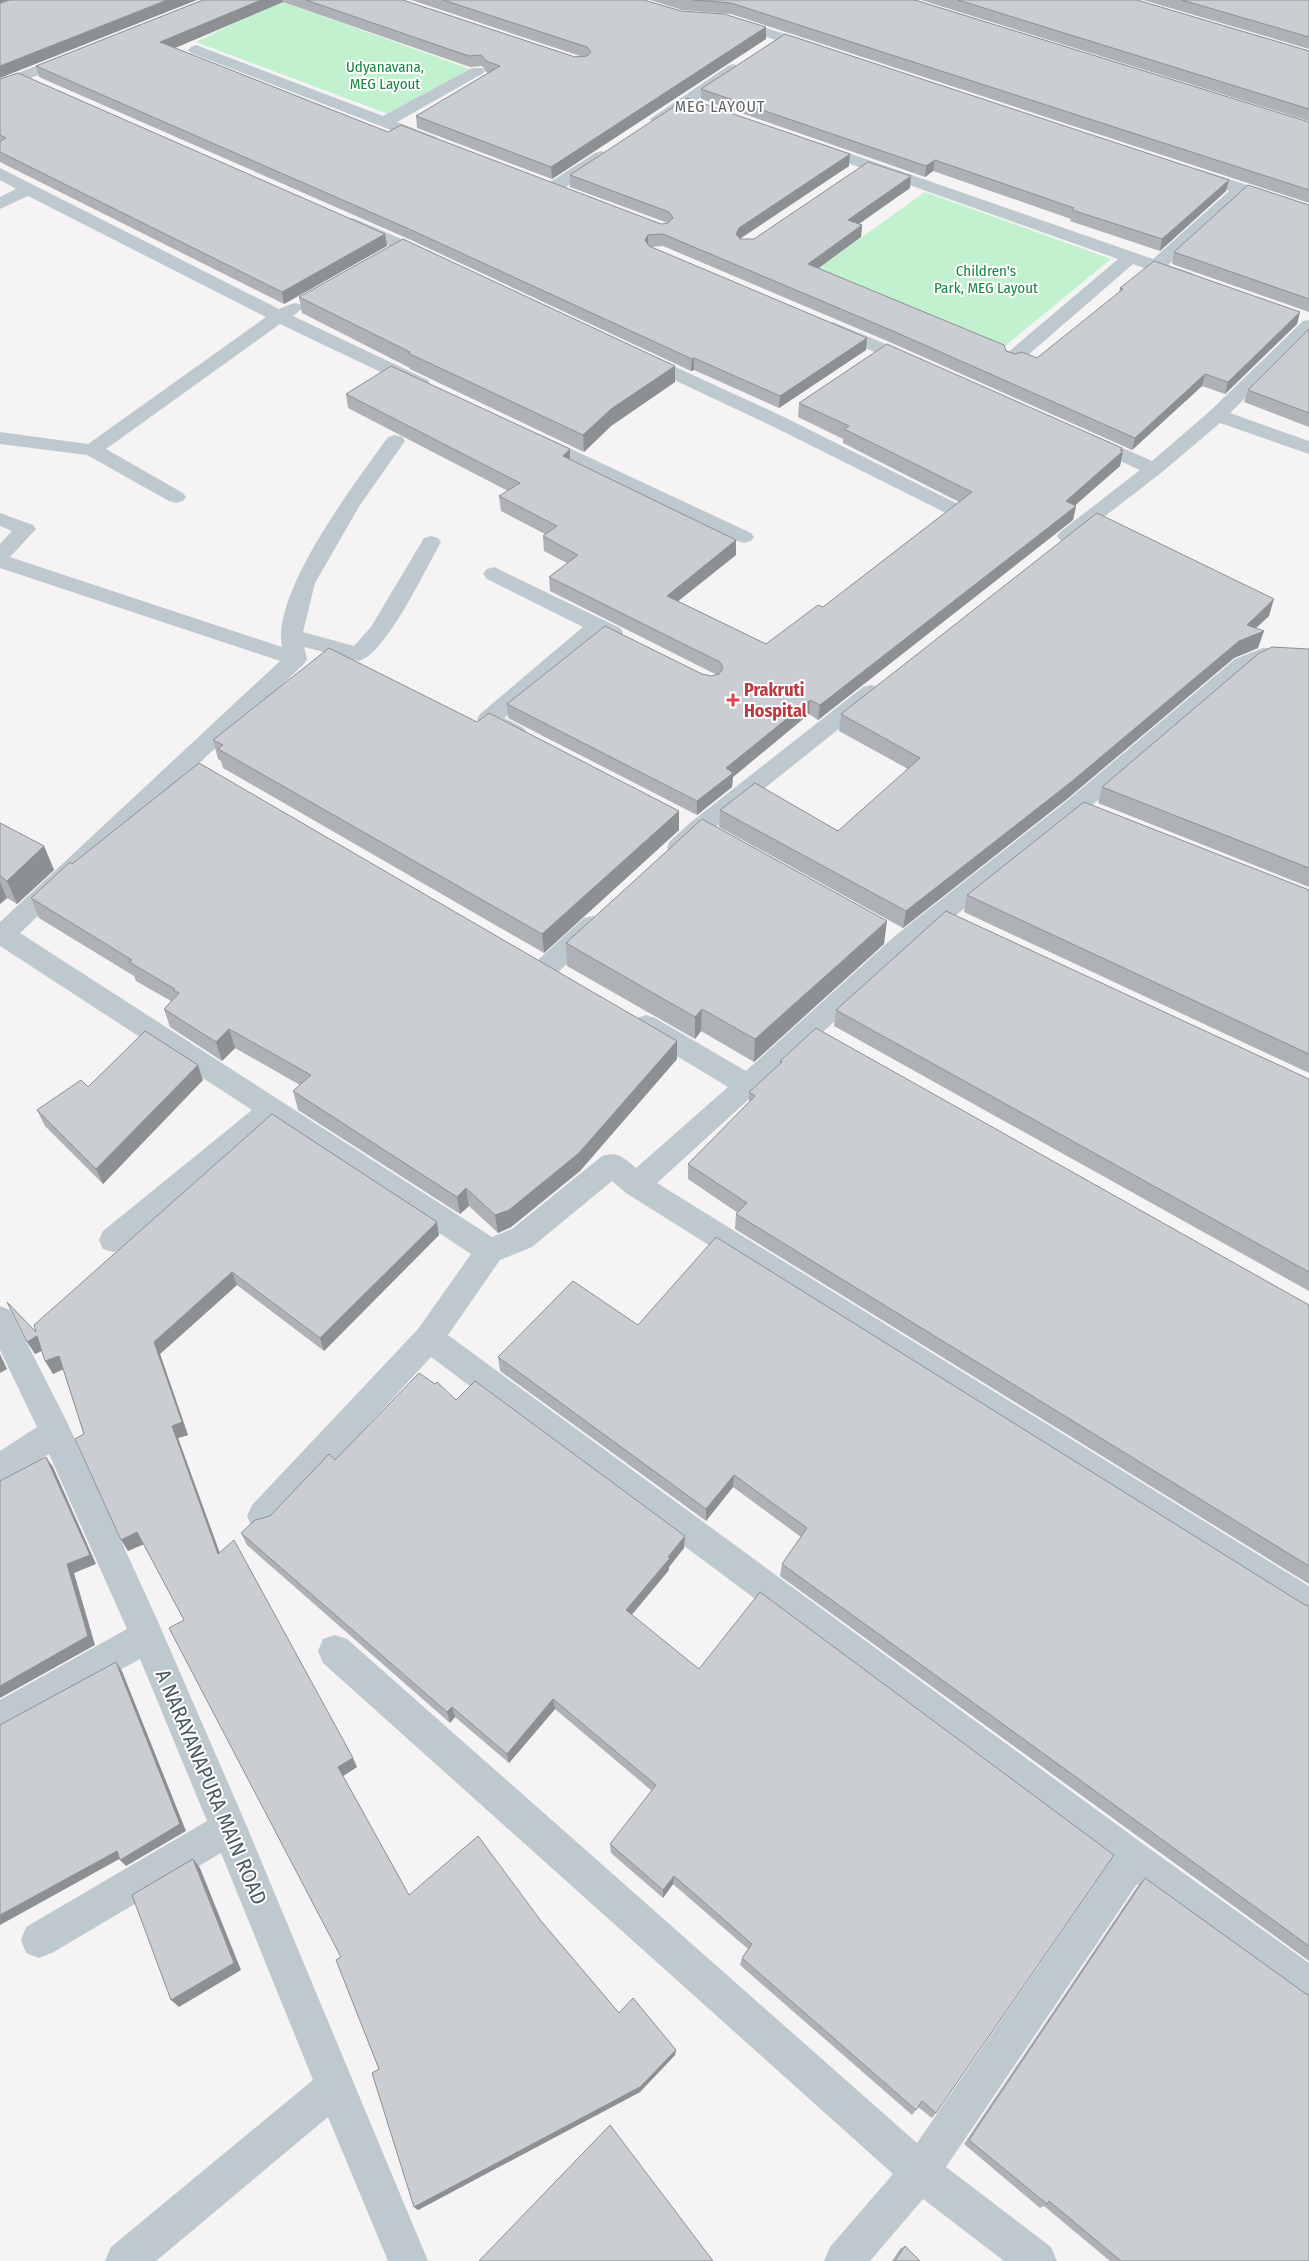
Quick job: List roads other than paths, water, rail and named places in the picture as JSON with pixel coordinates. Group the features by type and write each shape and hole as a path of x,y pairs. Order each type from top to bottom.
{"street":[{"path":"716,19 725,20 829,52"},
{"path":"766,48 782,37"},
{"path":"196,50 446,146"},
{"path":"0,85 86,51"},
{"path":"644,128 750,58"},
{"path":"384,122 477,71"},
{"path":"22,77 40,85"},
{"path":"685,101 703,107"},
{"path":"802,142 1201,282"},
{"path":"553,188 611,150"},
{"path":"850,175 866,164"},
{"path":"1176,168 1309,211"},
{"path":"0,174 279,316 440,392"},
{"path":"536,181 571,195"},
{"path":"0,204 28,189"},
{"path":"1156,266 1241,189"},
{"path":"340,218 449,267"},
{"path":"388,255 404,246"},
{"path":"1013,358 1131,257"},
{"path":"92,450 279,316 313,297"},
{"path":"1050,550 1154,469 1217,414 1306,320"},
{"path":"820,322 929,369"},
{"path":"867,360 884,349"},
{"path":"626,350 951,508"},
{"path":"777,422 794,410"},
{"path":"1217,414 1309,448"},
{"path":"520,431 744,537"},
{"path":"1073,433 1154,469"},
{"path":"0,438 92,450 176,497"},
{"path":"296,659 291,636 304,582 350,504 395,441"},
{"path":"0,519 26,528 0,556"},
{"path":"291,636 359,654 380,631 431,542"},
{"path":"0,561 296,659"},
{"path":"494,574 633,644"},
{"path":"532,742 488,719 598,626"},
{"path":"636,1185 812,1028 896,938 940,913 1076,806 1243,664 1263,655 1309,658"},
{"path":"296,659 1,936 490,1252"},
{"path":"662,862 699,829 886,680"},
{"path":"187,760 213,774"},
{"path":"1076,806 1103,817"},
{"path":"940,913 967,926"},
{"path":"546,967 604,914"},
{"path":"622,1012 748,1085"},
{"path":"812,1028 839,1043"},
{"path":"113,1240 272,1110"},
{"path":"263,1516 428,1338 490,1252 522,1238 612,1164 636,1185 1309,1604"},
{"name":"A NARAYANAPURA MAIN ROAD","path":"0,1319 56,1432 147,1636 334,2088 408,2261"},
{"path":"428,1338 1133,1859 1309,1986"},
{"path":"0,1468 56,1432"},
{"path":"0,1719 147,1636"},
{"path":"335,1651 920,2172 1037,2261"},
{"path":"39,1940 228,1828"},
{"path":"844,2261 920,2172 1133,1859"},
{"path":"125,2261 334,2088"}],"place":[{"name":"Prakruti Hospital","path":"733,700"}],"district":[{"name":"MEG LAYOUT","path":"720,106"}],"park label":[{"name":"Udyanavana, MEG Layout","path":"385,76"},
{"name":"Children's Park, MEG Layout","path":"986,280"}]}
